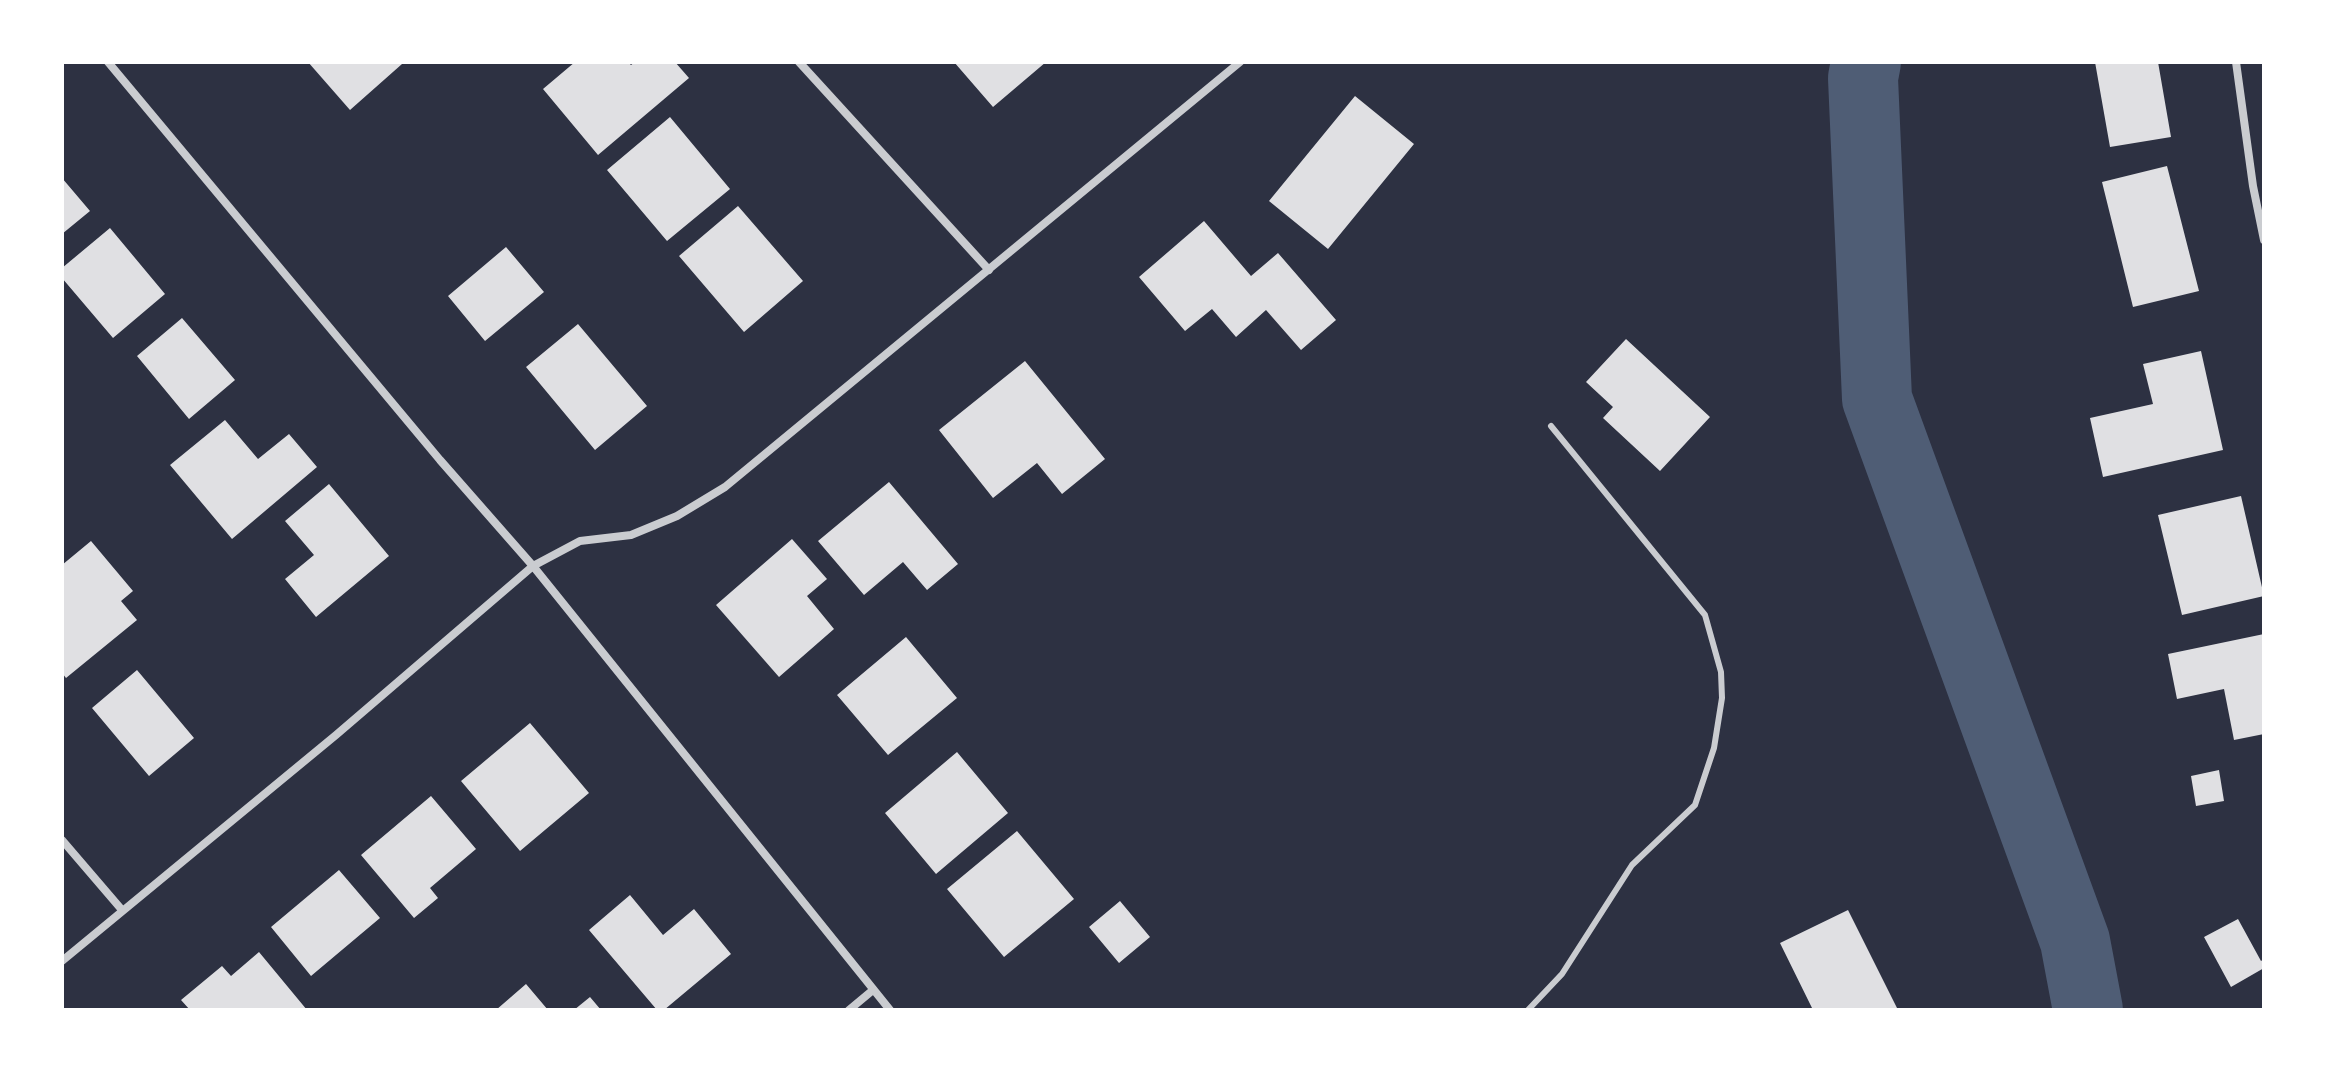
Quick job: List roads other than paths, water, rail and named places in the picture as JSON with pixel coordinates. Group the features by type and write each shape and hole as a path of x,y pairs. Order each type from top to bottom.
{"street":[{"path":"108,62 430,448 533,566 890,1010"},
{"path":"799,62 989,270"},
{"path":"62,961 336,735 533,566 580,541 631,535 665,521 725,487 1240,62"},
{"path":"2236,62 2253,186 2264,240"},
{"path":"62,840 122,910"},
{"path":"849,1010 873,990"}],"lane":[{"path":"1528,1010 1562,974 1632,865 1695,805 1714,748 1722,698 1721,672 1705,615 1551,426"}],"waterway":[{"path":"1866,62 1863,78 1877,399 2075,941 2088,1010"}]}
